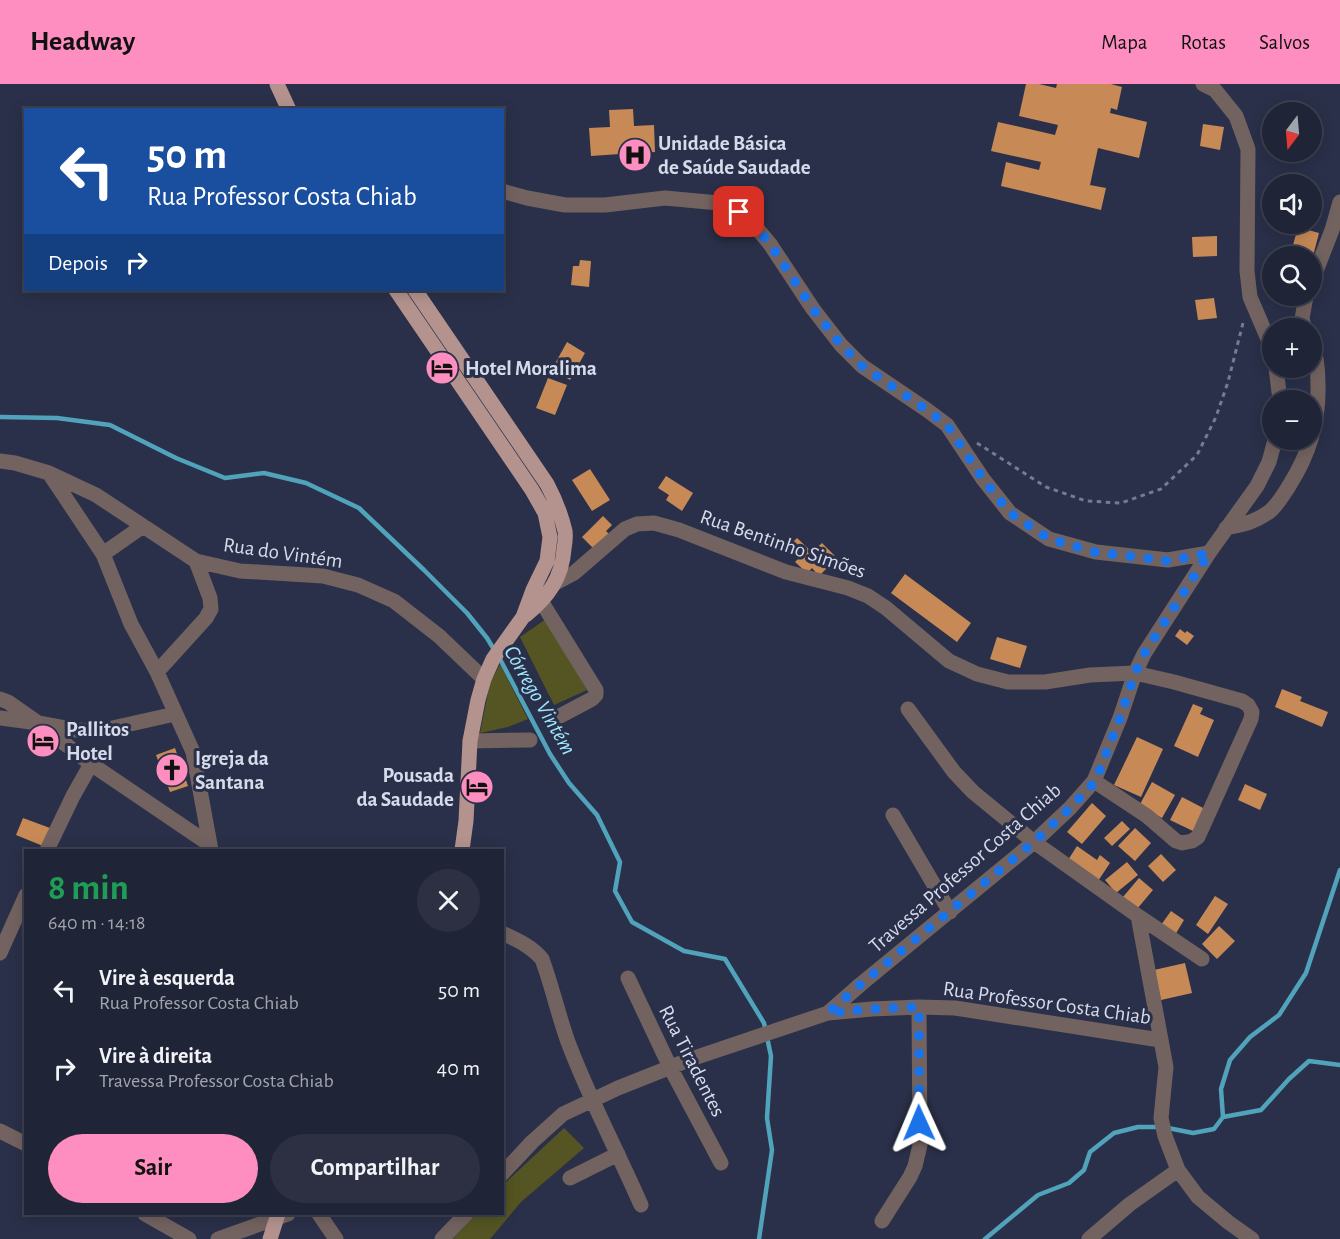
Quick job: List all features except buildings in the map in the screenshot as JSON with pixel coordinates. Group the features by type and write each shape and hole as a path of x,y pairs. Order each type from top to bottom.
{"main road":[{"path":"278,85 288,108"},
{"path":"278,85 294,108"},
{"path":"397,291 532,490 545,513 550,537 547,561 537,596 493,659 478,700 471,741 462,849"},
{"path":"416,291 547,484 558,507 566,534 563,564 555,583 537,596"},
{"path":"270,1239 281,1215"}],"street":[{"path":"1203,84 1215,90 1236,116 1248,149 1247,271 1250,297 1262,325"},
{"path":"504,192 565,205 606,205 665,198 719,203 739,212 770,244 813,309 841,345 862,366 947,425 983,479 1010,513 1049,539 1095,552 1168,561 1209,553"},
{"path":"1322,256 1340,202"},
{"path":"1226,528 1253,522 1272,510 1298,471 1315,429 1318,378"},
{"name":"Travessa Professor Costa Chiab","path":"828,1013 1034,842 1095,782 1144,654 1209,553 1257,486 1272,450"},
{"name":"Rua do Vintém","path":"0,461 49,473 96,495 196,561 240,571 323,576 358,585 394,601 439,636 484,679"},
{"path":"49,473 103,554 132,624 157,672 193,752 210,847"},
{"name":"Rua Bentinho Simões","path":"555,583 574,573 625,529 637,524 654,523 679,530 786,572 848,588 868,596 950,661 977,674 1008,682 1046,682 1090,675 1135,673 1242,700 1252,712 1251,719 1198,837 1192,842 1176,841 1147,816 1095,782"},
{"path":"103,554 143,526"},
{"path":"157,672 206,618 211,609 210,598 196,561"},
{"path":"537,596 596,690 596,695 592,699 558,717 549,715"},
{"path":"0,699 38,723 91,764 210,847"},
{"path":"908,709 954,772 973,792 1034,842 1202,959"},
{"path":"0,718 76,730 99,731 175,714"},
{"path":"471,741 530,740"},
{"path":"47,849 91,764"},
{"path":"893,815 950,912"},
{"path":"0,953 24,899"},
{"name":"Rua Professor Costa Chiab","path":"504,1172 563,1114 670,1067 828,1013 919,1007 956,1008 1160,1040 1138,916"},
{"path":"504,934 526,945 542,959 568,1041 592,1101 641,1205"},
{"name":"Rua Tiradentes","path":"628,978 670,1067 721,1163"},
{"path":"882,1221 910,1177 920,1145 919,1007"},
{"path":"1160,1040 1166,1067 1161,1118 1178,1170 1198,1197 1252,1239"},
{"path":"0,1131 24,1143"},
{"path":"570,1178 618,1154"},
{"path":"1089,1239 1130,1204 1178,1170"},
{"path":"147,1215 189,1239"},
{"path":"218,1239 281,1215"},
{"path":"321,1215 336,1239"},
{"path":"442,1239 465,1215"}],"path":[{"path":"974,441 1046,487 1086,501 1121,503 1161,489 1197,454 1216,417 1228,382 1250,297"}],"shaded area":[{"path":"546,619 587,690 554,705 520,637"},
{"path":"500,664 528,719 508,727 480,733 490,683"},
{"path":"564,1128 584,1148 521,1202 490,1239 453,1239 475,1215 504,1215 504,1184"}],"waterway":[{"name":"Córrego Vintém","path":"0,417 57,418 110,425 176,458 225,478 264,473 306,483 359,508 467,613 487,638 501,661 550,754 569,783 597,815 620,862 615,891 632,922 684,951 725,959 764,1023 771,1056 767,1118 772,1150 759,1239"},
{"path":"985,1239 1038,1195 1069,1183 1084,1170 1090,1152 1114,1133 1138,1127 1163,1127 1193,1133 1214,1129 1223,1117 1221,1089 1230,1060 1250,1037 1279,1015 1306,973 1340,870"},
{"path":"1223,1117 1261,1110 1309,1061 1340,1065"}],"place":[{"name":"Unidade Básica de Saúde Saudade","path":"635,155"},
{"name":"Hotel Moralima","path":"442,368"},
{"name":"Pallitos Hotel","path":"43,741"},
{"name":"Igreja da Santana","path":"172,770"},
{"name":"Pousada da Saudade","path":"477,787"}],"route":[{"path":"739,212 770,244 813,309 841,345 862,366 947,425 983,479 1010,513 1049,539 1095,552 1168,561 1209,553 1144,654 1095,782 1034,842 828,1013 919,1007 919,1123"}]}
